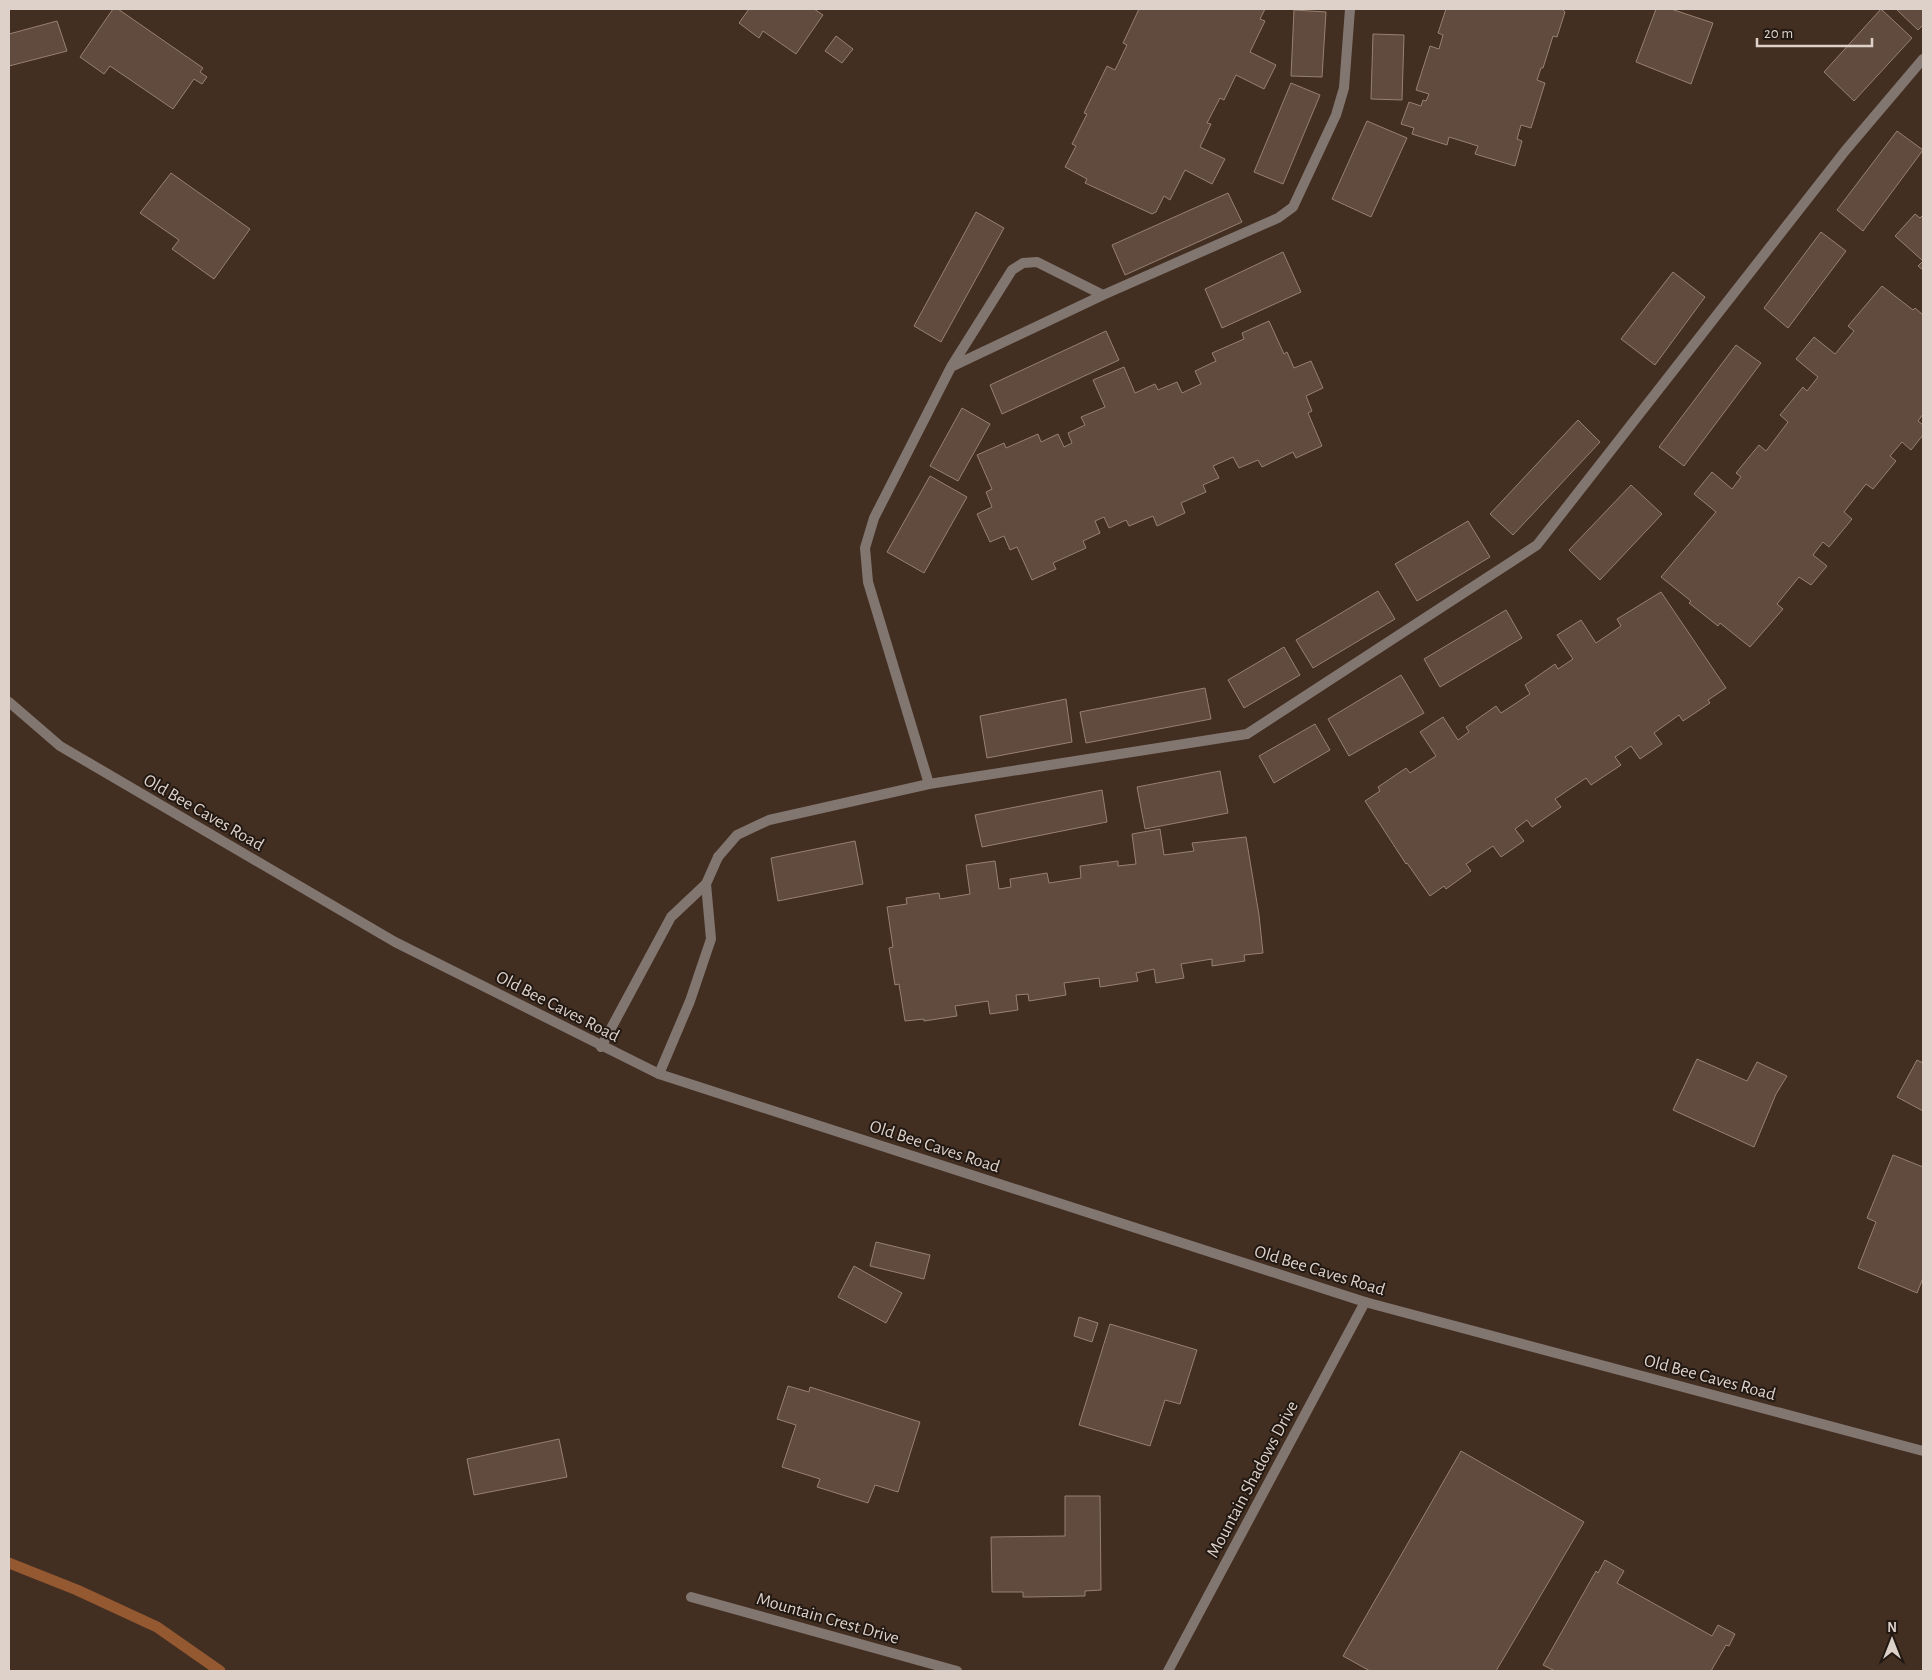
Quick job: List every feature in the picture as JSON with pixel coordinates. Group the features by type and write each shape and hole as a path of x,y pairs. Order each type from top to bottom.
{"street":[{"path":"951,367 1103,295 1278,218 1292,207 1336,115 1344,88 1350,9"},
{"path":"602,1046 670,917 706,884 718,857 738,835 769,820 929,784 1247,734 1537,545 1845,150 1923,59"},
{"path":"929,784 868,582 865,548 874,518 951,367 1012,270 1023,263 1037,262 1103,295"},
{"name":"Old Bee Caves Road","path":"9,702 60,746 386,937 659,1074 1365,1302 1923,1451"},
{"path":"659,1074 690,1001 712,939 706,884"},
{"name":"Mountain Shadows Drive","path":"1168,1671 1365,1302"},
{"name":"Mountain Crest Drive","path":"691,1597 956,1671"}],"building":[{"path":"113,9 118,9 203,68 200,72 207,77 202,84 194,79 173,109 110,66 104,74 80,57"},
{"path":"749,9 814,9 823,15 796,54 763,31 759,38 739,23"},
{"path":"1139,9 1265,9 1260,19 1265,21 1250,52 1276,65 1264,89 1236,75 1224,100 1220,98 1207,123 1211,124 1200,147 1225,159 1212,184 1185,170 1170,200 1164,196 1156,212 1152,214 1085,183 1087,179 1065,167 1076,146 1072,144 1087,114 1084,113 1107,66 1115,70 1127,45 1123,43"},
{"path":"1446,9 1562,9 1565,12 1557,37 1553,36 1543,68 1541,68 1537,80 1545,83 1531,128 1521,125 1517,139 1522,141 1515,166 1475,154 1478,146 1449,137 1447,145 1412,134 1414,128 1401,124 1409,102 1421,106 1423,100 1426,101 1429,94 1416,90 1430,46 1439,49 1443,35 1438,33"},
{"path":"1656,9 1671,9 1713,23 1691,84 1636,62"},
{"path":"1881,9 1912,38 1854,101 1824,72"},
{"path":"1896,9 1923,9 1923,25 1918,30"},
{"path":"1294,10 1326,12 1322,77 1291,76"},
{"path":"57,21 67,51 9,66 9,34"},
{"path":"1373,34 1404,35 1402,100 1371,99"},
{"path":"836,36 853,49 842,63 825,51"},
{"path":"1291,83 1320,95 1283,184 1254,172"},
{"path":"1367,121 1407,138 1371,217 1332,199"},
{"path":"1897,131 1923,150 1863,231 1837,210"},
{"path":"171,173 250,229 214,279 172,249 179,240 140,213"},
{"path":"1228,193 1242,222 1125,275 1112,245"},
{"path":"976,212 1004,228 941,342 914,326"},
{"path":"1915,214 1920,218 1923,215 1923,261 1895,236"},
{"path":"1821,232 1846,251 1788,328 1764,308"},
{"path":"1283,252 1301,292 1222,328 1205,289"},
{"path":"1923,261 1923,270 1918,266"},
{"path":"1673,272 1705,297 1655,365 1621,339"},
{"path":"1882,286 1913,310 1915,308 1923,315 1923,414 1918,421 1923,425 1923,435 1911,450 1902,442 1890,456 1896,461 1873,489 1866,484 1844,512 1852,519 1829,547 1823,542 1813,555 1827,566 1811,585 1799,577 1777,604 1783,609 1750,647 1720,623 1718,626 1661,577 1716,512 1694,494 1712,472 1732,489 1741,477 1736,473 1759,445 1766,451 1788,422 1780,415 1803,387 1807,391 1818,377 1796,359 1814,337 1835,354 1854,331 1848,326"},
{"path":"1269,321 1284,354 1287,352 1294,368 1311,361 1323,388 1306,396 1312,411 1308,413 1322,446 1296,458 1293,452 1262,467 1258,460 1239,468 1233,457 1213,466 1219,478 1203,485 1206,492 1181,503 1185,513 1157,526 1153,516 1129,526 1126,520 1109,528 1104,517 1095,521 1100,533 1083,541 1086,548 1053,563 1056,569 1032,580 1017,547 1010,550 1004,536 990,542 977,514 992,507 986,492 992,489 977,455 1004,443 1006,448 1038,434 1041,442 1058,434 1064,447 1072,443 1068,433 1085,425 1081,417 1105,407 1093,380 1124,367 1135,393 1155,384 1158,390 1177,382 1182,393 1201,384 1195,371 1216,361 1212,353 1244,339 1242,333"},
{"path":"1106,331 1119,360 1002,414 990,385"},
{"path":"1736,345 1761,363 1684,466 1659,447"},
{"path":"962,408 990,424 958,481 930,466"},
{"path":"1578,420 1600,442 1513,535 1490,514"},
{"path":"930,476 967,497 924,573 887,552"},
{"path":"1631,485 1662,514 1600,580 1569,550"},
{"path":"1468,521 1490,557 1417,601 1395,564"},
{"path":"1378,591 1395,619 1313,668 1296,640"},
{"path":"1661,592 1726,688 1708,700 1710,703 1683,721 1679,715 1654,733 1662,744 1640,759 1631,746 1615,757 1621,765 1591,785 1586,778 1555,799 1561,807 1532,827 1527,820 1515,829 1524,841 1501,857 1493,846 1466,864 1471,871 1446,889 1444,886 1430,896 1406,864 1365,801 1380,791 1378,787 1406,768 1410,773 1436,756 1420,732 1443,717 1458,740 1469,732 1466,727 1496,706 1501,713 1530,694 1525,685 1555,664 1558,669 1573,659 1557,635 1581,620 1596,643 1621,626 1617,619"},
{"path":"1506,610 1522,638 1440,687 1424,659"},
{"path":"1284,647 1300,675 1244,708 1228,680"},
{"path":"1401,675 1424,713 1349,756 1328,719"},
{"path":"1205,688 1211,719 1086,743 1080,712"},
{"path":"1066,699 1072,742 987,758 980,716"},
{"path":"1315,724 1330,750 1274,783 1259,756"},
{"path":"1220,771 1228,813 1145,829 1137,787"},
{"path":"1102,790 1107,822 982,847 975,815"},
{"path":"1160,829 1164,855 1194,851 1192,843 1246,837 1259,915 1263,953 1244,955 1245,961 1212,966 1212,959 1181,964 1184,978 1156,983 1154,969 1136,973 1138,981 1100,987 1099,978 1064,983 1066,995 1029,1001 1028,994 1016,995 1018,1010 990,1014 988,1001 955,1006 957,1016 924,1021 924,1019 905,1021 899,984 895,985 889,948 893,947 887,907 907,904 906,898 939,893 940,899 970,894 966,865 995,861 999,889 1011,887 1010,879 1047,873 1049,883 1081,878 1080,866 1118,861 1118,866 1136,864 1132,834"},
{"path":"855,841 863,884 778,901 771,858"},
{"path":"1697,1059 1747,1081 1757,1062 1787,1076 1776,1094 1754,1147 1673,1110"},
{"path":"1917,1060 1923,1063 1923,1111 1897,1097"},
{"path":"1893,1155 1923,1167 1923,1278 1917,1293 1858,1268 1876,1222 1867,1218"},
{"path":"876,1242 930,1255 924,1279 870,1266"},
{"path":"854,1266 902,1293 886,1323 838,1297"},
{"path":"1079,1317 1098,1323 1092,1342 1074,1336"},
{"path":"1110,1324 1197,1350 1180,1404 1165,1400 1150,1446 1079,1425"},
{"path":"788,1386 809,1392 810,1387 920,1422 898,1492 875,1485 868,1503 817,1487 820,1479 782,1467 796,1425 777,1419"},
{"path":"559,1439 567,1477 474,1495 467,1459"},
{"path":"1461,1451 1584,1522 1496,1671 1370,1671 1343,1656"},
{"path":"1065,1496 1100,1496 1101,1590 1085,1591 1085,1596 1023,1597 1023,1592 992,1592 991,1537 1065,1536"},
{"path":"1605,1560 1624,1571 1617,1583 1712,1636 1718,1625 1735,1634 1729,1646 1726,1645 1711,1671 1555,1671 1543,1665 1596,1571 1598,1573"}],"waterway":[{"path":"9,1563 77,1590 157,1627 220,1671"}]}
